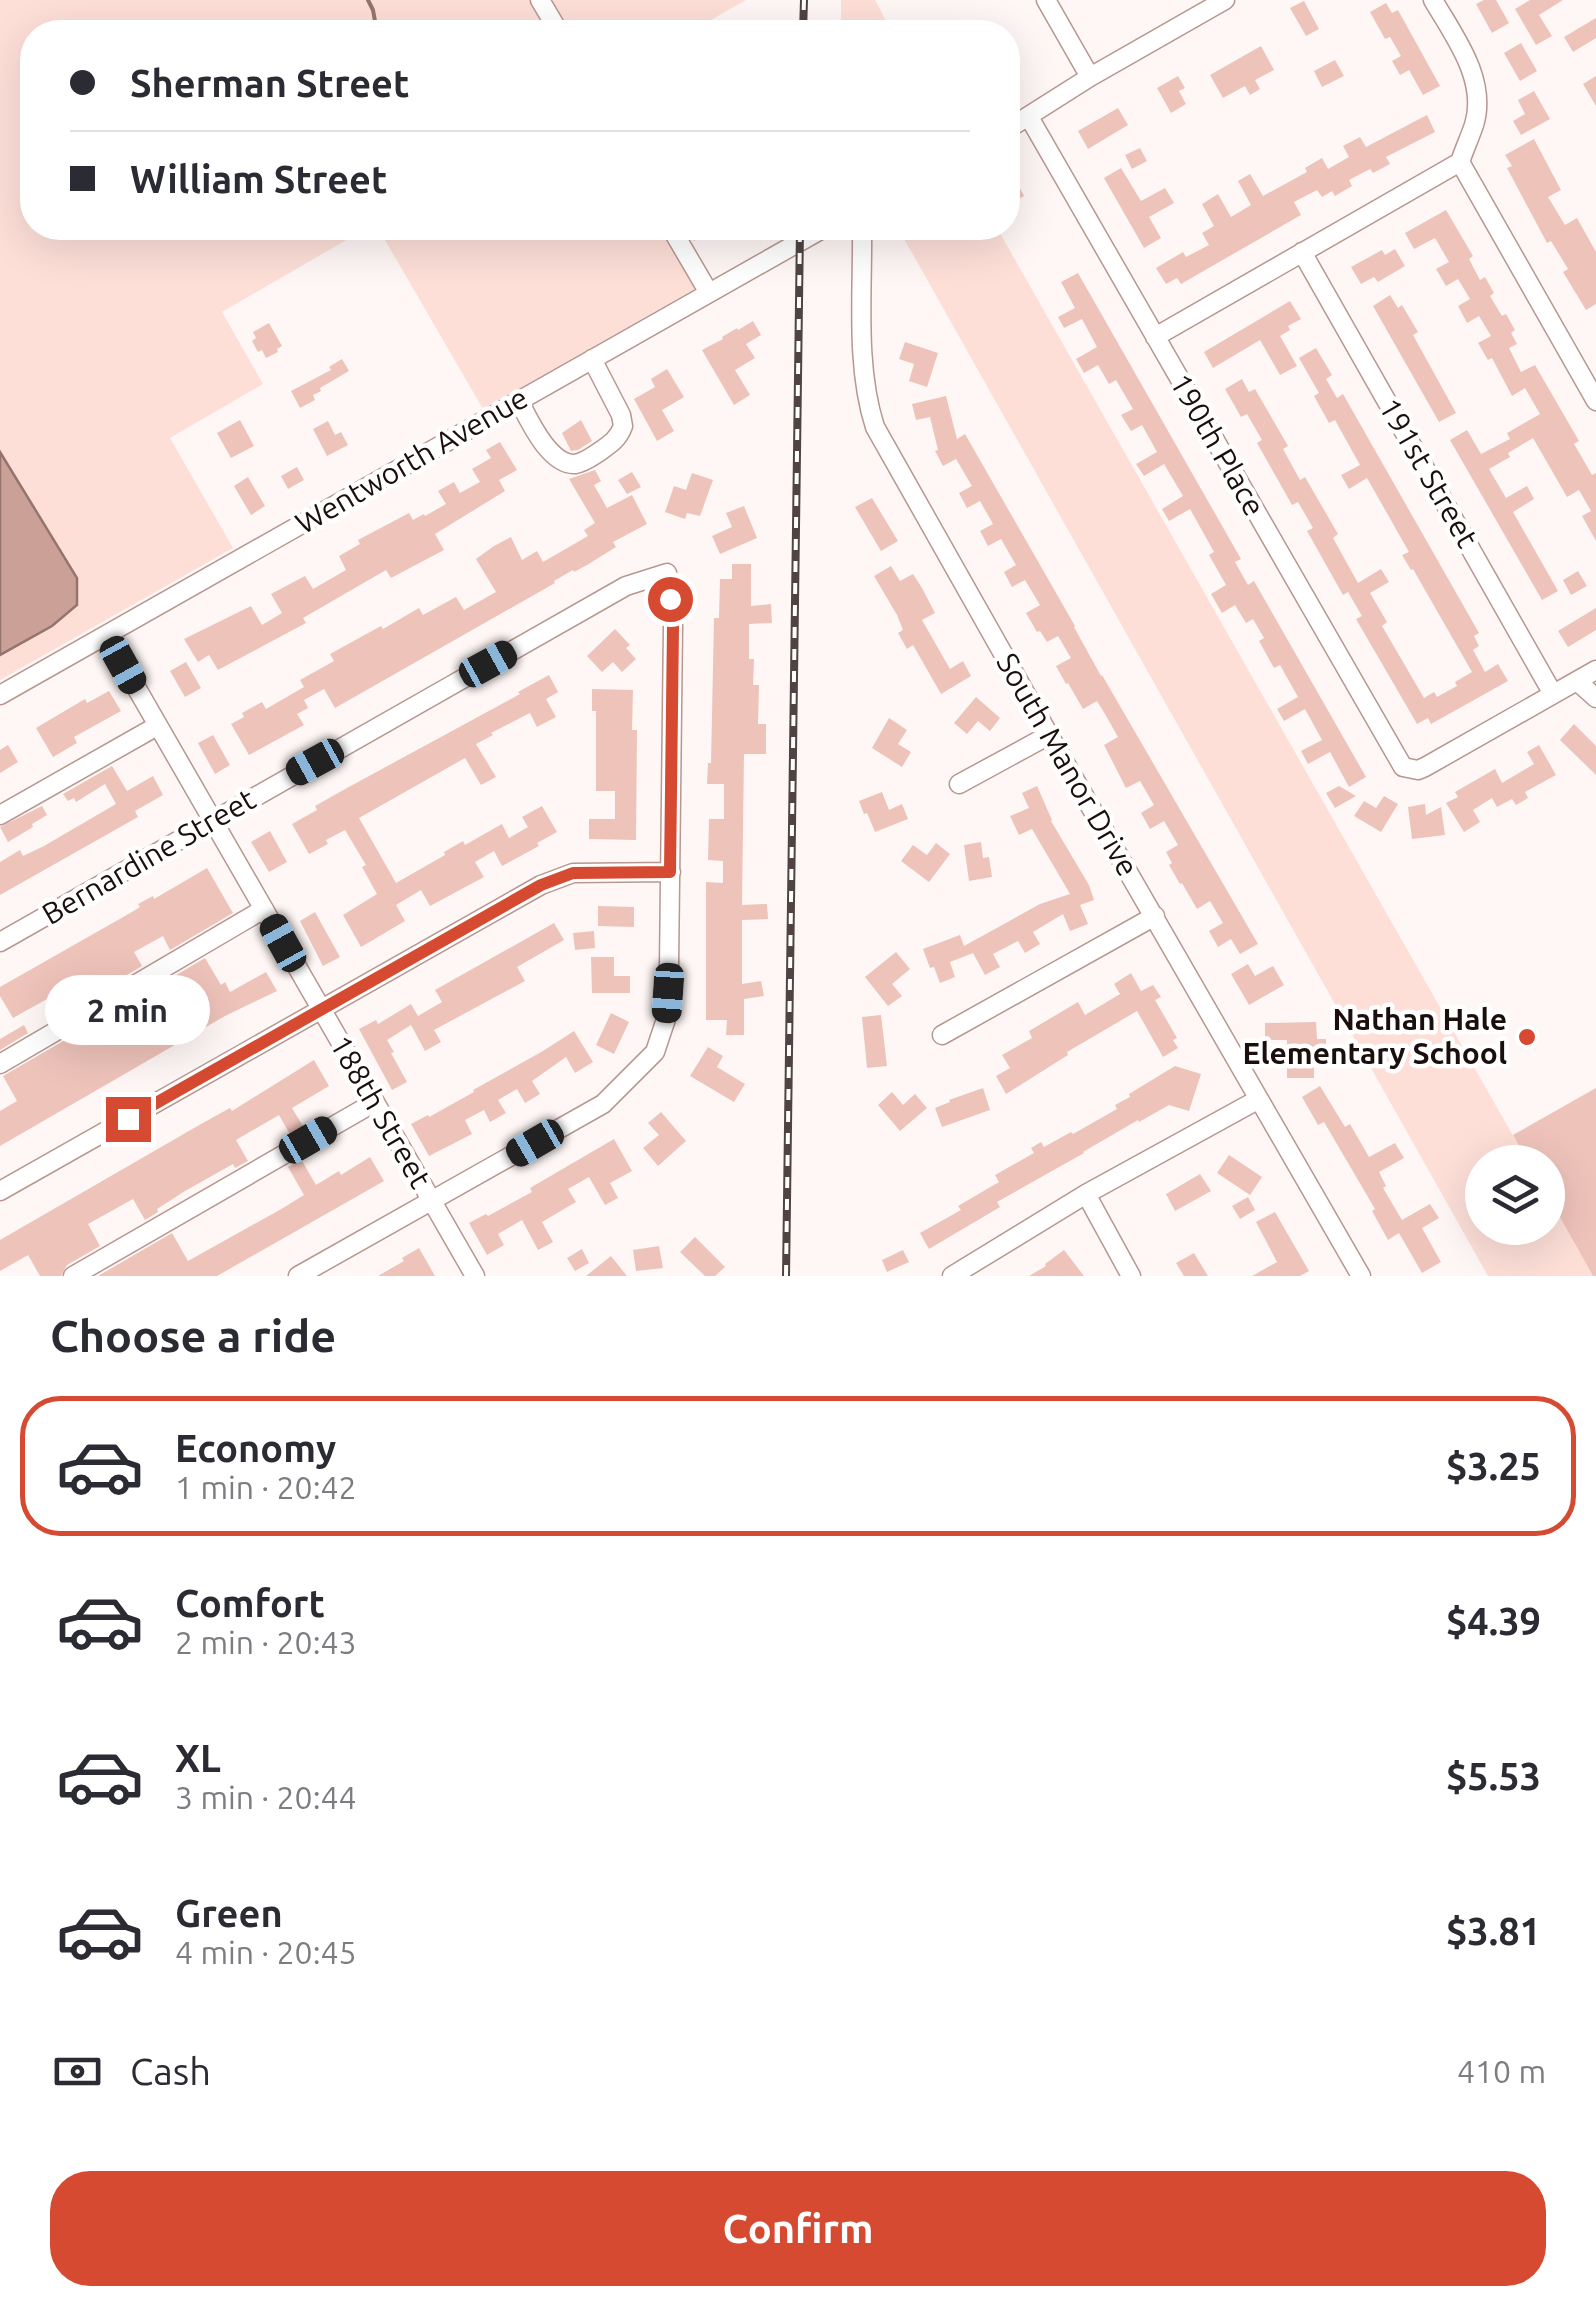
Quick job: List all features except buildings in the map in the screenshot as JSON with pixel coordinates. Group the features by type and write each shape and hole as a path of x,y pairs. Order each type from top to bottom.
{"street":[{"path":"1046,0 1090,76"},
{"path":"1020,122 1194,8 1225,0"},
{"path":"1155,337 1460,162 1476,122 1475,86 1463,52 1433,0"},
{"name":"190th Place","path":"1029,117 1399,763 1408,770 1425,768 1554,694"},
{"path":"1460,162 1596,400"},
{"path":"678,240 709,293"},
{"name":"Wentworth Avenue","path":"0,695 803,240"},
{"name":"South Manor Drive","path":"862,240 864,375 866,400 875,428 1361,1276"},
{"name":"191st Street","path":"1302,252 1554,694"},
{"path":"518,401 551,453 570,464 588,459 614,442 624,426 592,359"},
{"name":"Bernardine Street","path":"0,942 626,586 667,572 673,626 670,872"},
{"name":"188th Street","path":"106,635 474,1276"},
{"path":"1554,694 1596,670"},
{"path":"1577,682 1596,698"},
{"path":"0,815 157,726"},
{"path":"959,784 1049,734"},
{"path":"0,1191 541,885 573,873 670,872 666,1018 655,1052 603,1104 298,1276"},
{"path":"0,1064 264,909"},
{"path":"942,1035 1155,916"},
{"path":"952,1276 1086,1194 1258,1099"},
{"path":"73,1276 375,1102"},
{"path":"1086,1194 1132,1276"}],"shaded area":[{"path":"0,0 746,0 711,20 20,20 20,240 346,240 222,312 263,384 170,438 233,548 0,680"},
{"path":"841,0 875,0 886,20 841,20"},
{"path":"385,240 668,240 696,288 483,409"},
{"path":"905,240 1004,240 1518,1145 1465,1145 1465,1235"},
{"path":"0,452 77,578 77,605 52,626 0,655"},
{"path":"1565,1226 1593,1276 1488,1276 1471,1245 1565,1245"}],"waterway":[{"path":"368,0 375,20"}],"railway":[{"path":"803,20 804,0"},
{"path":"786,1276 800,240"}],"place":[{"name":"Nathan Hale Elementary School","path":"1527,1037"}],"route":[{"path":"128,1119 541,885 573,873 670,872 673,626 670,599"}]}
